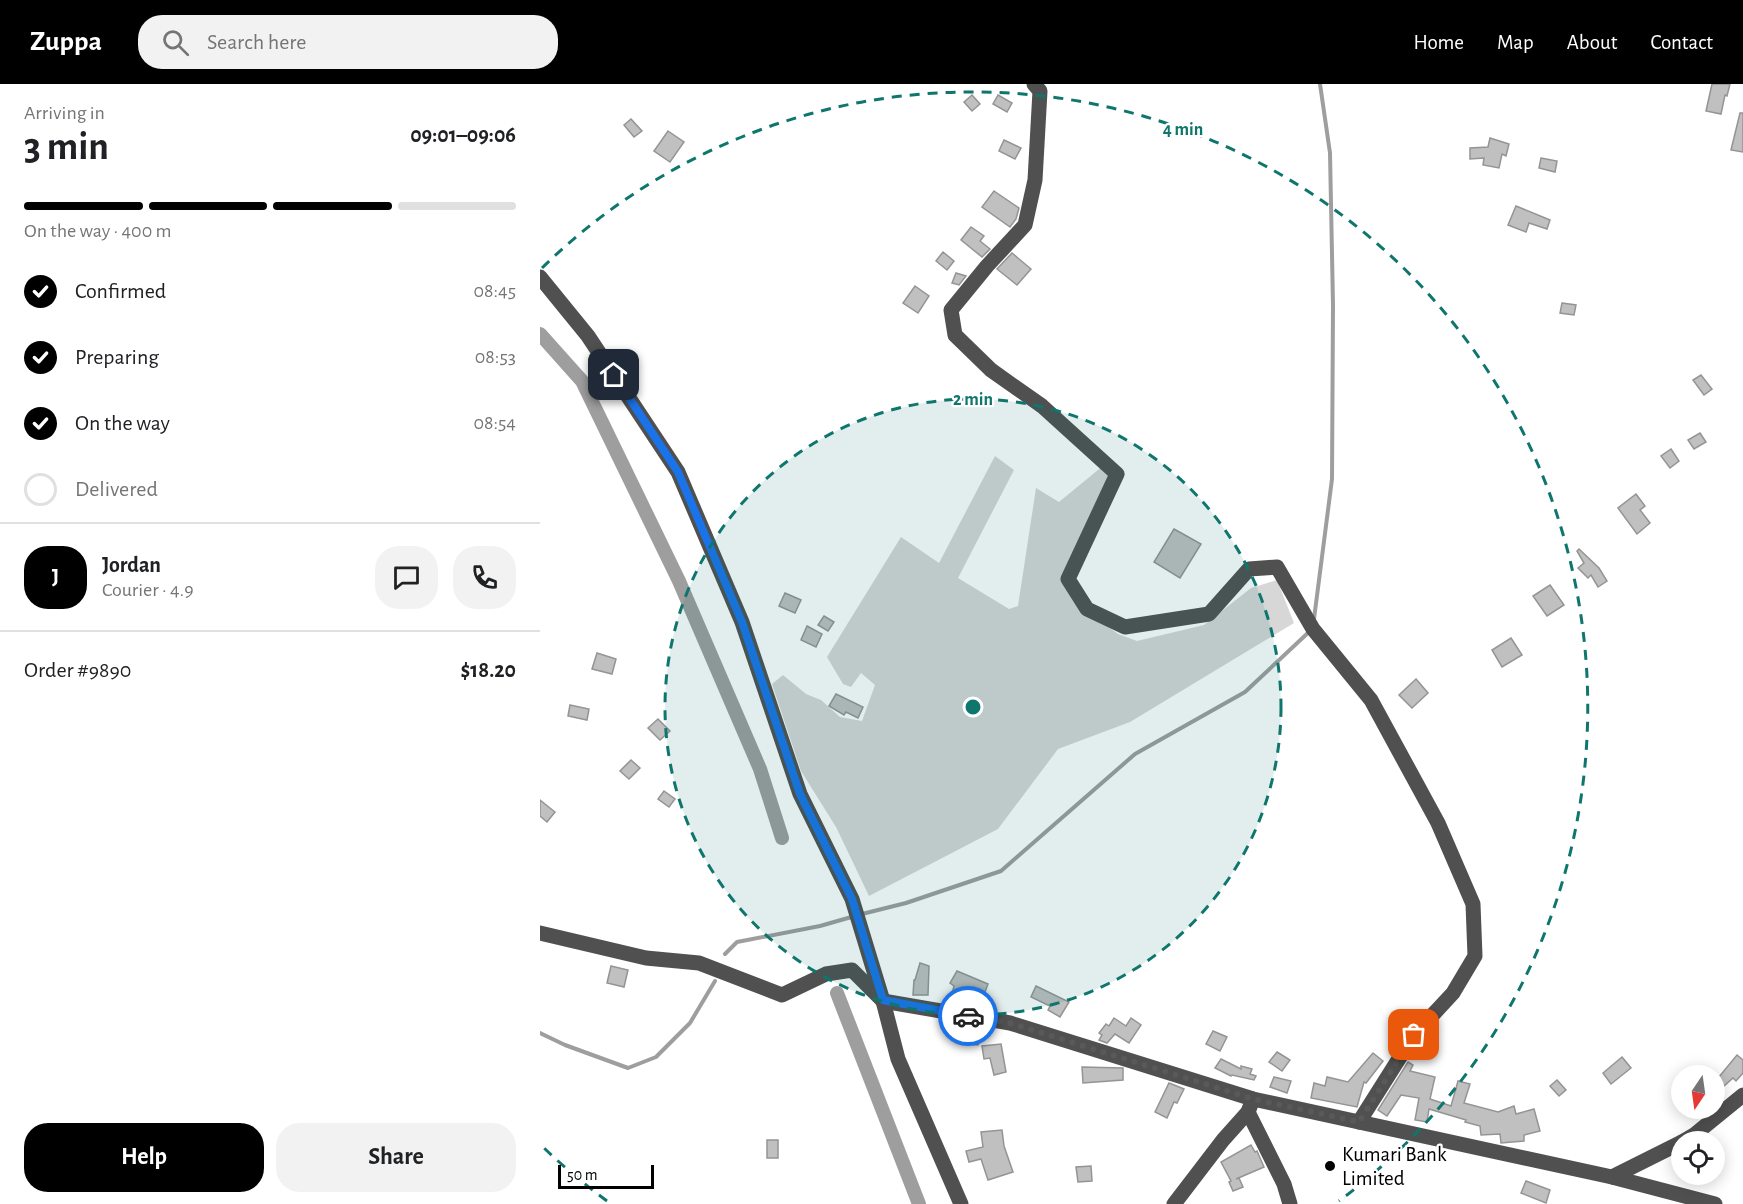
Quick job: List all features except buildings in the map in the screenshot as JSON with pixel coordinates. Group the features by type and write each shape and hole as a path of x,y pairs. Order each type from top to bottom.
{"street":[{"path":"1034,84 1040,92 1035,180 1025,225 951,310 955,335 991,370 1042,406 1117,474 1068,579 1087,609 1125,627 1209,614 1250,569 1277,567 1313,628 1371,700 1438,823 1473,904 1475,956 1453,993 1414,1035 1359,1122"},
{"path":"540,277 588,336 678,472 742,622 800,794 852,899 883,1000 898,1059 961,1204"},
{"path":"540,933 646,958 699,963 782,995 826,974 852,970 883,1000 1010,1023 1250,1106 1359,1122 1612,1177 1714,1204"},
{"path":"1700,1131 1743,1095"},
{"path":"1174,1204 1250,1106"},
{"path":"1250,1106 1284,1184 1290,1204"},
{"path":"1612,1177 1671,1148"}],"shaded area":[{"path":"995,456 1014,470 958,578 1009,609 1018,606 1036,488 1059,502 1104,465 1113,477 1063,579 1084,609 1118,634 1137,641 1204,625 1251,588 1277,580 1294,623 1130,722 1058,749 998,829 869,896 836,827 801,771 772,684 783,675 806,694 821,700 840,717 862,721 875,685 861,673 851,687 843,684 827,657 901,537 939,563"}],"waterway":[{"path":"1314,619 1332,479 1333,305 1330,153 1320,84"},
{"path":"540,334 582,381 679,581 760,769 782,838"},
{"path":"862,914 906,903 1001,871 1135,754 1245,692 1310,631"},
{"path":"725,954 737,942 820,926 855,916"},
{"path":"540,1033 565,1045 628,1068 656,1057 690,1023 715,981"},
{"path":"837,993 919,1204"}],"way so far":[{"path":"968,1016 1010,1023 1253,1099 1359,1122 1414,1035"}],"place":[{"name":"Kumari Bank Limited","path":"1330,1166"}],"route":[{"path":"614,375 678,472 742,622 800,794 852,899 883,1000 968,1016"}]}
